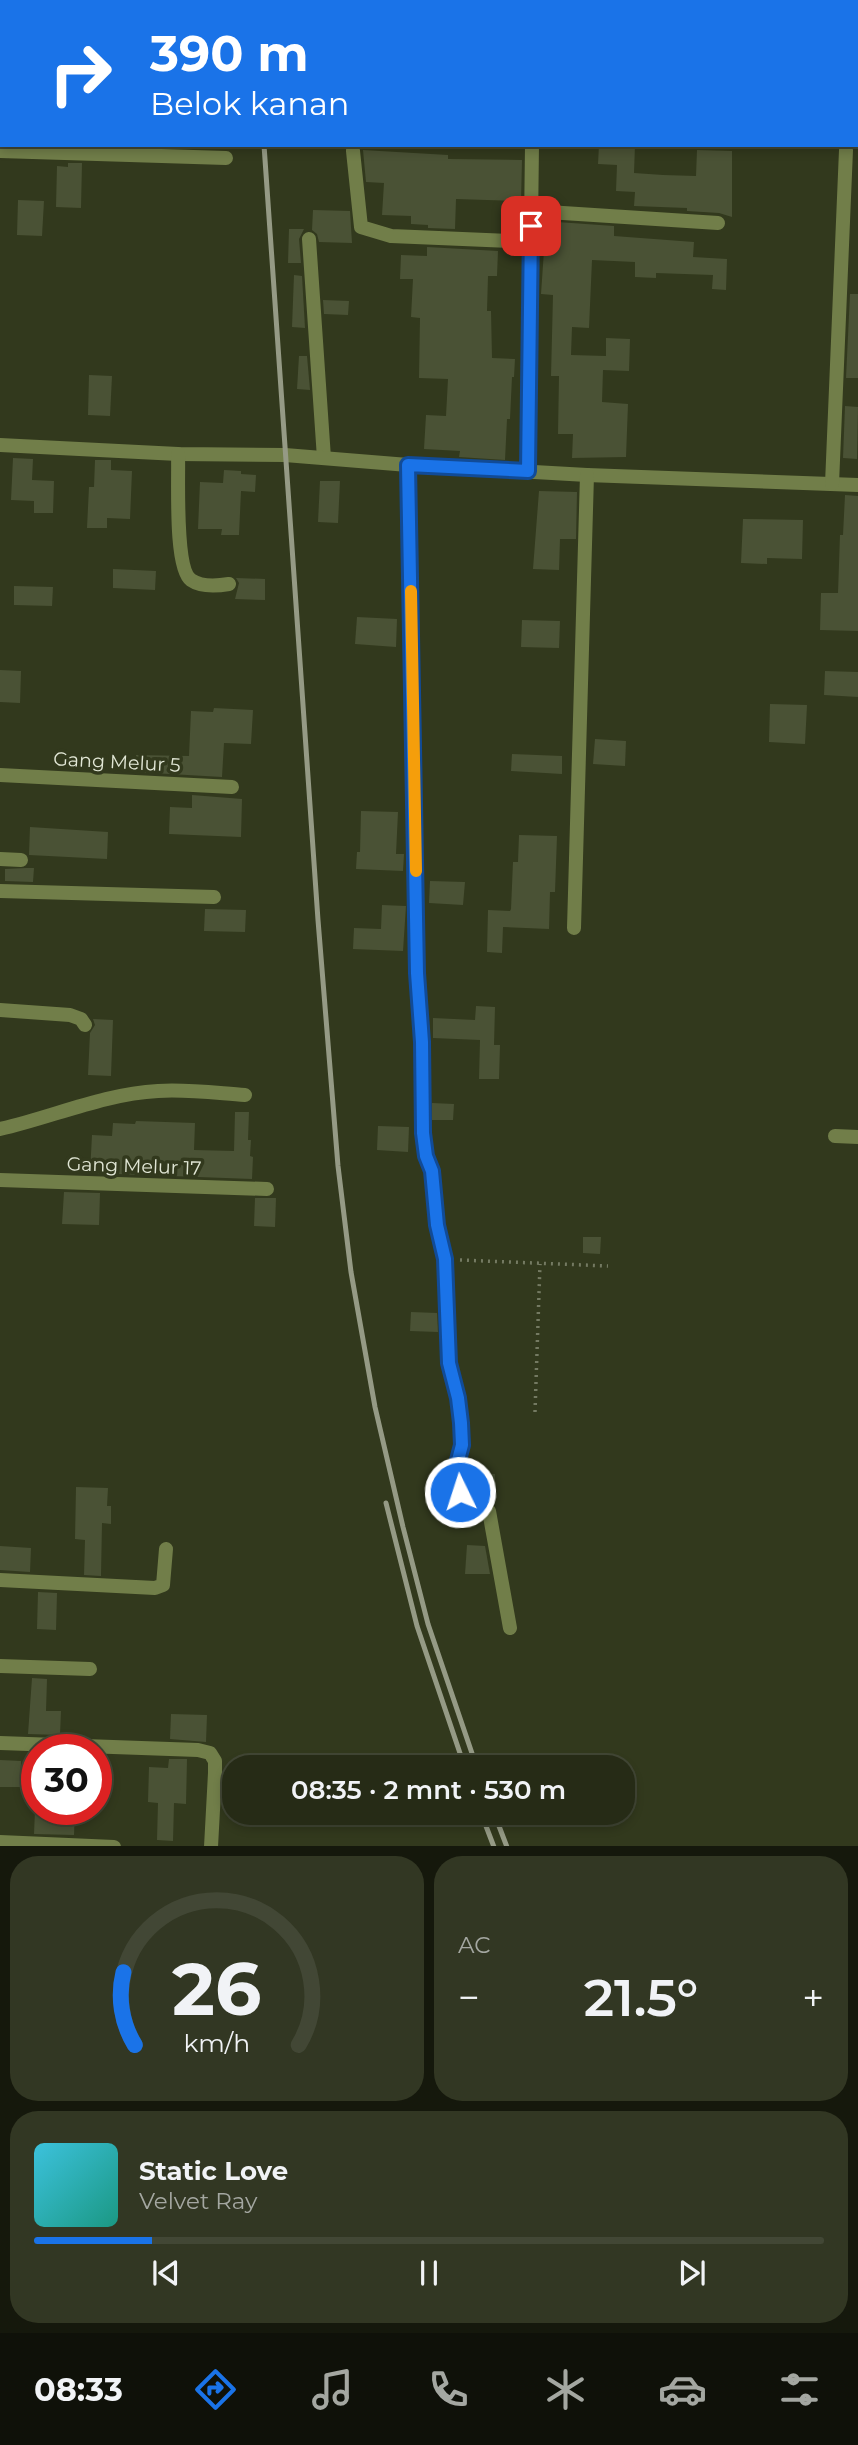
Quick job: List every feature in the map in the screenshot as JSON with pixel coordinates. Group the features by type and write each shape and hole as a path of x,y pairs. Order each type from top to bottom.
{"street":[{"path":"528,471 532,147"},
{"path":"832,484 846,150"},
{"path":"353,151 361,227 391,236 531,242"},
{"path":"0,152 226,158"},
{"path":"532,211 718,223"},
{"path":"309,239 324,458"},
{"path":"0,445 178,454 285,455 587,475 858,485"},
{"path":"178,454 180,540 185,572 190,579 201,584 229,584"},
{"path":"408,465 422,1125 426,1156 432,1171 437,1225 445,1259 449,1363 458,1398 462,1445 453,1479 460,1492 489,1511 510,1629"},
{"path":"574,928 587,475"},
{"name":"Gang Melur 5","path":"0,775 232,786"},
{"path":"0,859 21,860"},
{"path":"0,891 214,897"},
{"path":"0,1010 70,1015 81,1019 85,1025"},
{"path":"0,1129 68,1109 160,1090 245,1095"},
{"path":"835,1136 858,1137"},
{"name":"Gang Melur 17","path":"0,1180 267,1189"},
{"path":"0,1580 155,1588 163,1585 166,1549"},
{"path":"0,1666 90,1669"},
{"path":"0,1743 198,1750 210,1753 215,1761 211,1846"},
{"path":"0,1842 114,1846"}],"path":[{"path":"445,1259 608,1266"},
{"path":"536,1412 540,1264"}],"building":[{"path":"599,147 635,147 634,173 696,176 697,150 732,151 732,217 719,213 687,211 687,208 634,206 635,192 616,191 617,165 598,164"},
{"path":"363,150 448,155 448,159 522,160 521,201 456,199 455,229 411,224 411,216 382,215 384,183 366,182"},
{"path":"68,163 82,163 81,208 56,207 57,166 68,167"},
{"path":"18,200 44,201 42,236 17,235"},
{"path":"313,210 350,211 352,243 319,242 317,234 312,230"},
{"path":"543,221 614,226 614,236 694,242 693,257 727,259 726,290 712,289 713,275 656,273 656,278 635,277 635,262 592,260 589,328 572,327 571,355 606,356 606,338 630,339 629,371 603,370 602,402 628,404 626,457 572,458 573,434 558,434 559,376 551,376 553,295 541,294 545,236 542,236"},
{"path":"289,229 304,229 299,239 301,263 288,263"},
{"path":"427,247 498,251 497,276 488,276 487,311 491,311 492,358 515,359 505,460 459,457 460,451 424,449 426,415 446,416 448,379 419,378 420,318 411,317 413,279 400,279 401,255 427,256"},
{"path":"294,275 302,276 305,328 292,327"},
{"path":"850,294 858,294 858,378 846,378"},
{"path":"323,300 349,301 348,315 324,314"},
{"path":"299,356 307,356 310,390 297,389"},
{"path":"89,375 112,376 110,416 88,415"},
{"path":"845,406 858,407 857,459 843,458"},
{"path":"13,458 33,459 32,480 54,481 53,513 34,513 34,501 11,500"},
{"path":"95,460 111,460 111,470 132,471 130,519 107,518 107,528 87,528 89,487 94,487"},
{"path":"224,470 256,475 255,492 241,491 239,535 221,535 222,529 198,529 200,482 223,483"},
{"path":"320,481 340,481 338,523 318,522"},
{"path":"539,491 577,492 576,539 560,539 559,570 533,569"},
{"path":"845,495 858,496 858,631 820,630 821,593 838,593 840,535 843,535"},
{"path":"743,519 803,520 802,559 767,558 767,564 741,563"},
{"path":"113,569 156,571 155,590 113,588"},
{"path":"236,578 265,579 265,600 235,599 239,583"},
{"path":"14,586 53,587 52,606 14,605"},
{"path":"357,617 397,619 396,647 355,644"},
{"path":"522,620 560,621 559,648 521,647"},
{"path":"0,670 21,671 20,703 0,702"},
{"path":"825,671 858,672 858,697 824,695"},
{"path":"770,704 807,705 805,744 769,742"},
{"path":"214,708 253,710 251,744 224,743 222,777 135,772 136,755 189,756 191,711 213,712"},
{"path":"595,739 626,741 625,766 593,764"},
{"path":"512,754 562,756 562,774 511,771"},
{"path":"192,795 242,799 241,837 169,834 170,807 192,808"},
{"path":"361,811 398,812 396,854 404,854 403,871 356,869 357,852 360,852"},
{"path":"30,827 108,832 107,859 29,855"},
{"path":"519,835 557,836 555,892 550,892 549,929 503,927 502,953 487,952 488,910 511,909 513,862 518,862"},
{"path":"34,868 33,882 5,881 5,869"},
{"path":"430,881 465,882 463,905 429,903"},
{"path":"382,905 406,906 403,951 353,949 354,928 381,929"},
{"path":"205,909 246,910 245,932 204,931"},
{"path":"476,1006 495,1007 494,1045 500,1045 499,1079 479,1079 480,1040 433,1038 433,1018 475,1020"},
{"path":"93,1019 113,1020 111,1076 88,1075 90,1033 95,1025"},
{"path":"432,1103 454,1104 453,1120 432,1120"},
{"path":"235,1112 249,1112 248,1140 251,1140 250,1156 253,1157 252,1179 90,1173 92,1135 112,1136 113,1123 195,1123 194,1150 234,1151"},
{"path":"378,1126 409,1127 408,1152 377,1150"},
{"path":"64,1192 100,1193 99,1225 62,1224"},
{"path":"255,1198 276,1198 275,1227 254,1226"},
{"path":"583,1237 601,1237 600,1254 583,1253"},
{"path":"411,1312 437,1313 438,1332 410,1331"},
{"path":"480,1473 495,1474 494,1495 479,1493"},
{"path":"76,1487 108,1488 107,1506 111,1506 111,1524 102,1523 101,1576 84,1575 85,1540 75,1539"},
{"path":"467,1545 485,1546 490,1574 465,1574"},
{"path":"0,1546 31,1548 30,1572 0,1570"},
{"path":"38,1592 57,1593 56,1630 37,1629"},
{"path":"32,1678 47,1679 46,1711 61,1711 60,1734 28,1734"},
{"path":"171,1714 207,1715 206,1742 170,1739"},
{"path":"169,1759 187,1759 186,1804 174,1803 173,1841 157,1840 158,1803 148,1802 149,1767 168,1768"},
{"path":"0,1760 21,1761 20,1787 0,1787"},
{"path":"34,1825 74,1825 74,1835 34,1834"}],"railway":[{"path":"264,147 318,920 338,1166 351,1272 375,1407 403,1527 428,1624 473,1755"},
{"path":"386,1503 417,1626 461,1755"},
{"path":"486,1825 494,1846"},
{"path":"499,1825 507,1846"}],"slow traffic":[{"path":"411,591 416,871"}],"route":[{"path":"460,1492 453,1479 462,1445 458,1398 449,1363 445,1259 437,1225 432,1171 426,1156 422,1125 408,465 528,471 531,226"}]}
